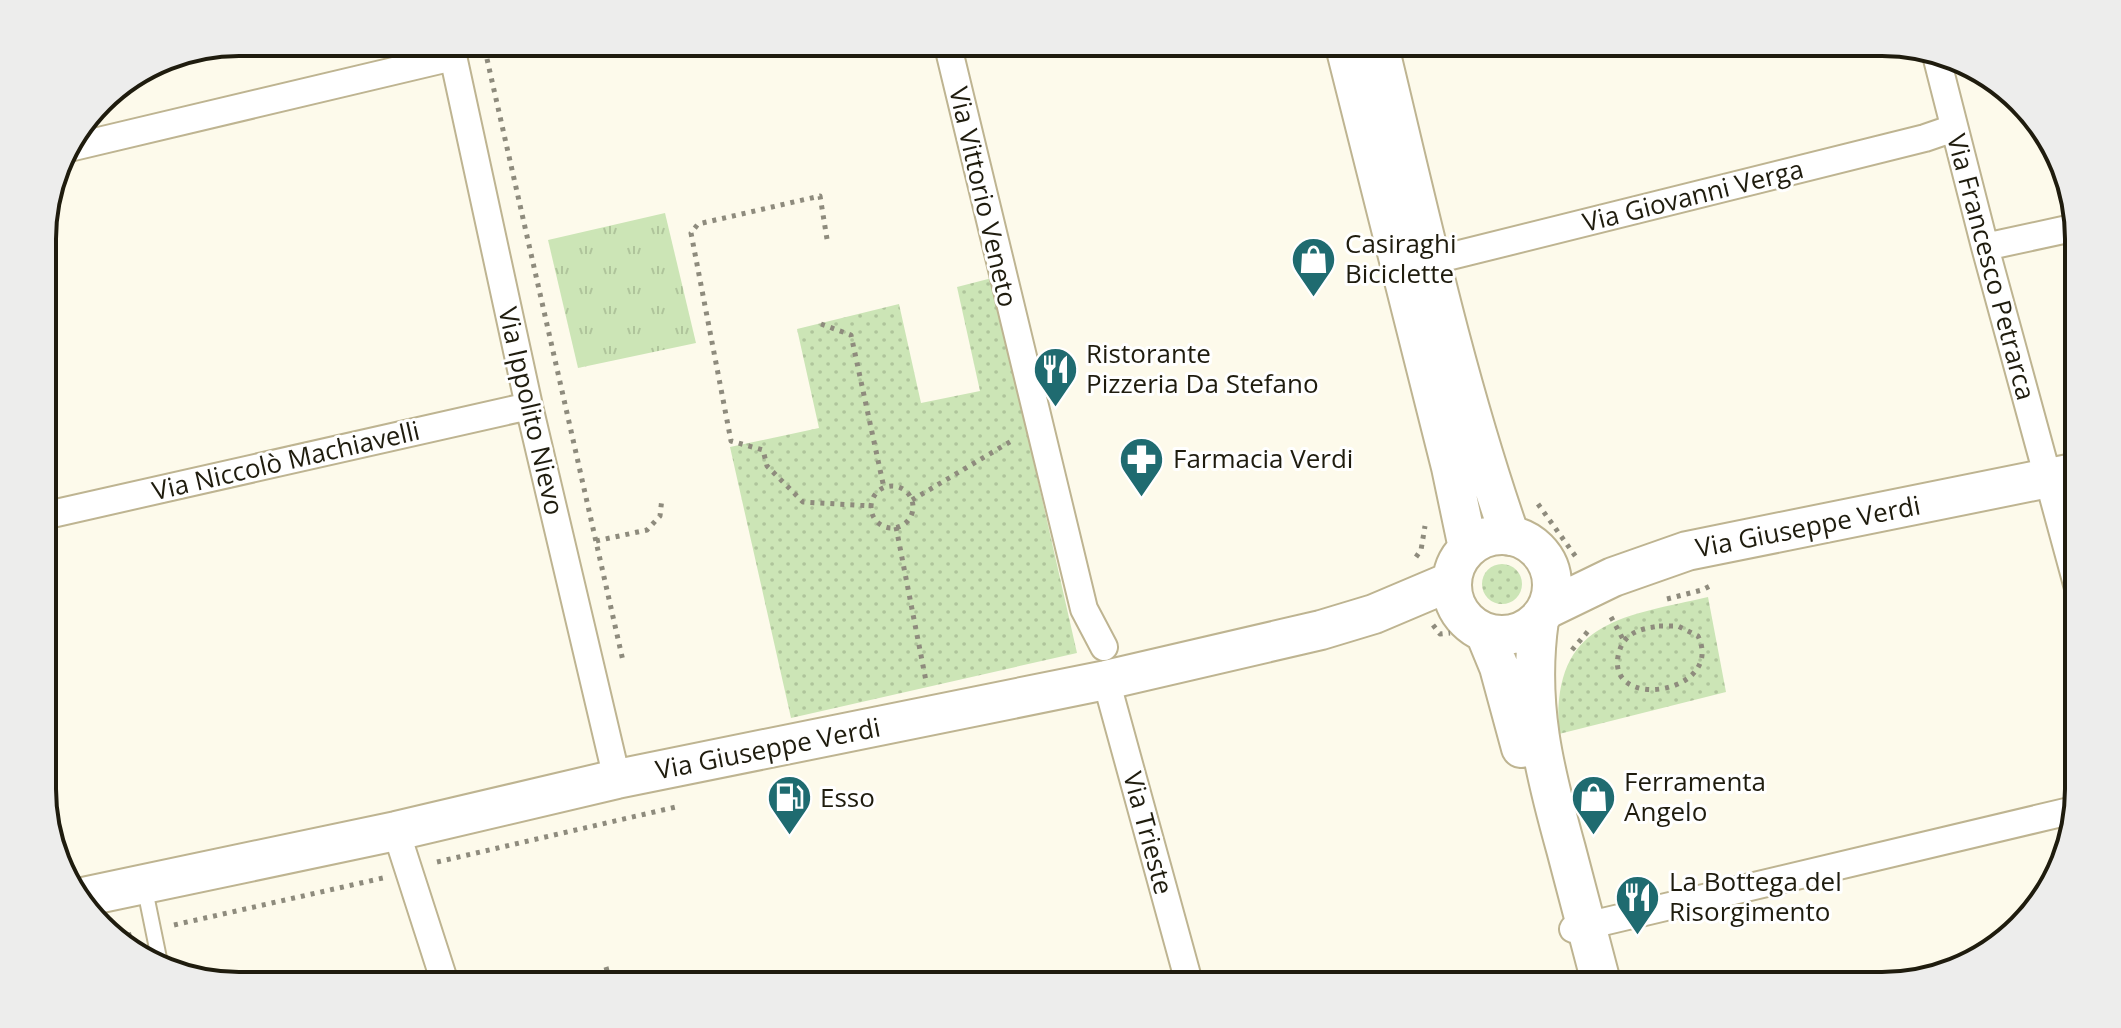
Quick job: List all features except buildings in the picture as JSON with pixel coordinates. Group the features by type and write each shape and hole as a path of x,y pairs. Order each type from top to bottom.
{"street":[{"path":"83,144 429,56"},
{"name":"Via Ippolito Nievo","path":"453,56 529,406 617,779"},
{"name":"Via Vittorio Veneto","path":"950,56 1084,609 1105,664"},
{"path":"1348,56 1451,467 1460,564 1453,593 1467,621 1485,633 1512,635 1528,629 1543,614"},
{"path":"1381,56 1483,459 1510,536"},
{"name":"Via Francesco Petrarca","path":"1939,65 1985,247 2063,476"},
{"name":"Via Giovanni Verga","path":"1431,261 1925,138 1954,128"},
{"path":"1985,247 2064,230"},
{"name":"Via Niccolò Machiavelli","path":"56,513 529,406"},
{"name":"Via Giuseppe Verdi","path":"1543,614 1613,577 1687,551 2063,476"},
{"path":"1460,564 1482,540 1498,535 1510,536 1520,538 1539,551 1552,575 1552,592 1543,614 1534,675 1537,731 1578,928 1583,972"},
{"name":"Via Giuseppe Verdi","path":"91,895 396,831 617,779 933,717 1105,664 1338,626 1384,610 1460,564"},
{"path":"1485,633 1502,677 1578,928 1596,972"},
{"name":"Via Trieste","path":"1105,664 1186,972"},
{"path":"1578,928 2063,813"},
{"path":"396,831 441,972"}],"lane":[{"path":"144,884 158,952"}],"path":[{"path":"487,57 623,662"},
{"path":"827,239 820,196 698,224 691,233 731,441 763,450 767,466 803,502 871,506"},
{"path":"821,324 851,335 884,488"},
{"path":"912,500 1017,438"},
{"path":"890,486 903,489 912,500 911,515 896,527 881,525 871,506 873,497 890,486"},
{"path":"596,541 647,530 660,516 662,498"},
{"path":"896,527 933,717"},
{"path":"1662,600 1702,590 1715,583"},
{"path":"1569,655 1599,620 1608,613 1622,610"},
{"path":"1659,626 1678,626 1693,631 1702,649 1701,663 1681,682 1659,688 1637,689 1622,677 1618,657 1624,641 1635,631 1659,626"},
{"path":"130,935 392,877"},
{"path":"606,967 607,972"}],"green space":[{"path":"665,213 696,343 578,368 548,240"},
{"path":"992,278 1077,653 791,718 730,447 819,428 797,329 899,304 921,403 980,391 957,287"},
{"path":"1502,564 1516,570 1522,584 1516,598 1502,604 1488,598 1482,584 1488,570"},
{"path":"1708,597 1726,692 1559,734 1560,696 1567,668 1580,646 1598,631 1621,619"}],"place":[{"name":"Casiraghi Biciclette","path":"1314,298"},
{"name":"Ristorante Pizzeria Da Stefano","path":"1055,408"},
{"name":"Farmacia Verdi","path":"1142,498"},
{"name":"Ferramenta Angelo","path":"1593,836"},
{"name":"Esso","path":"789,837"},
{"name":"La Bottega del Risorgimento","path":"1638,936"}]}
